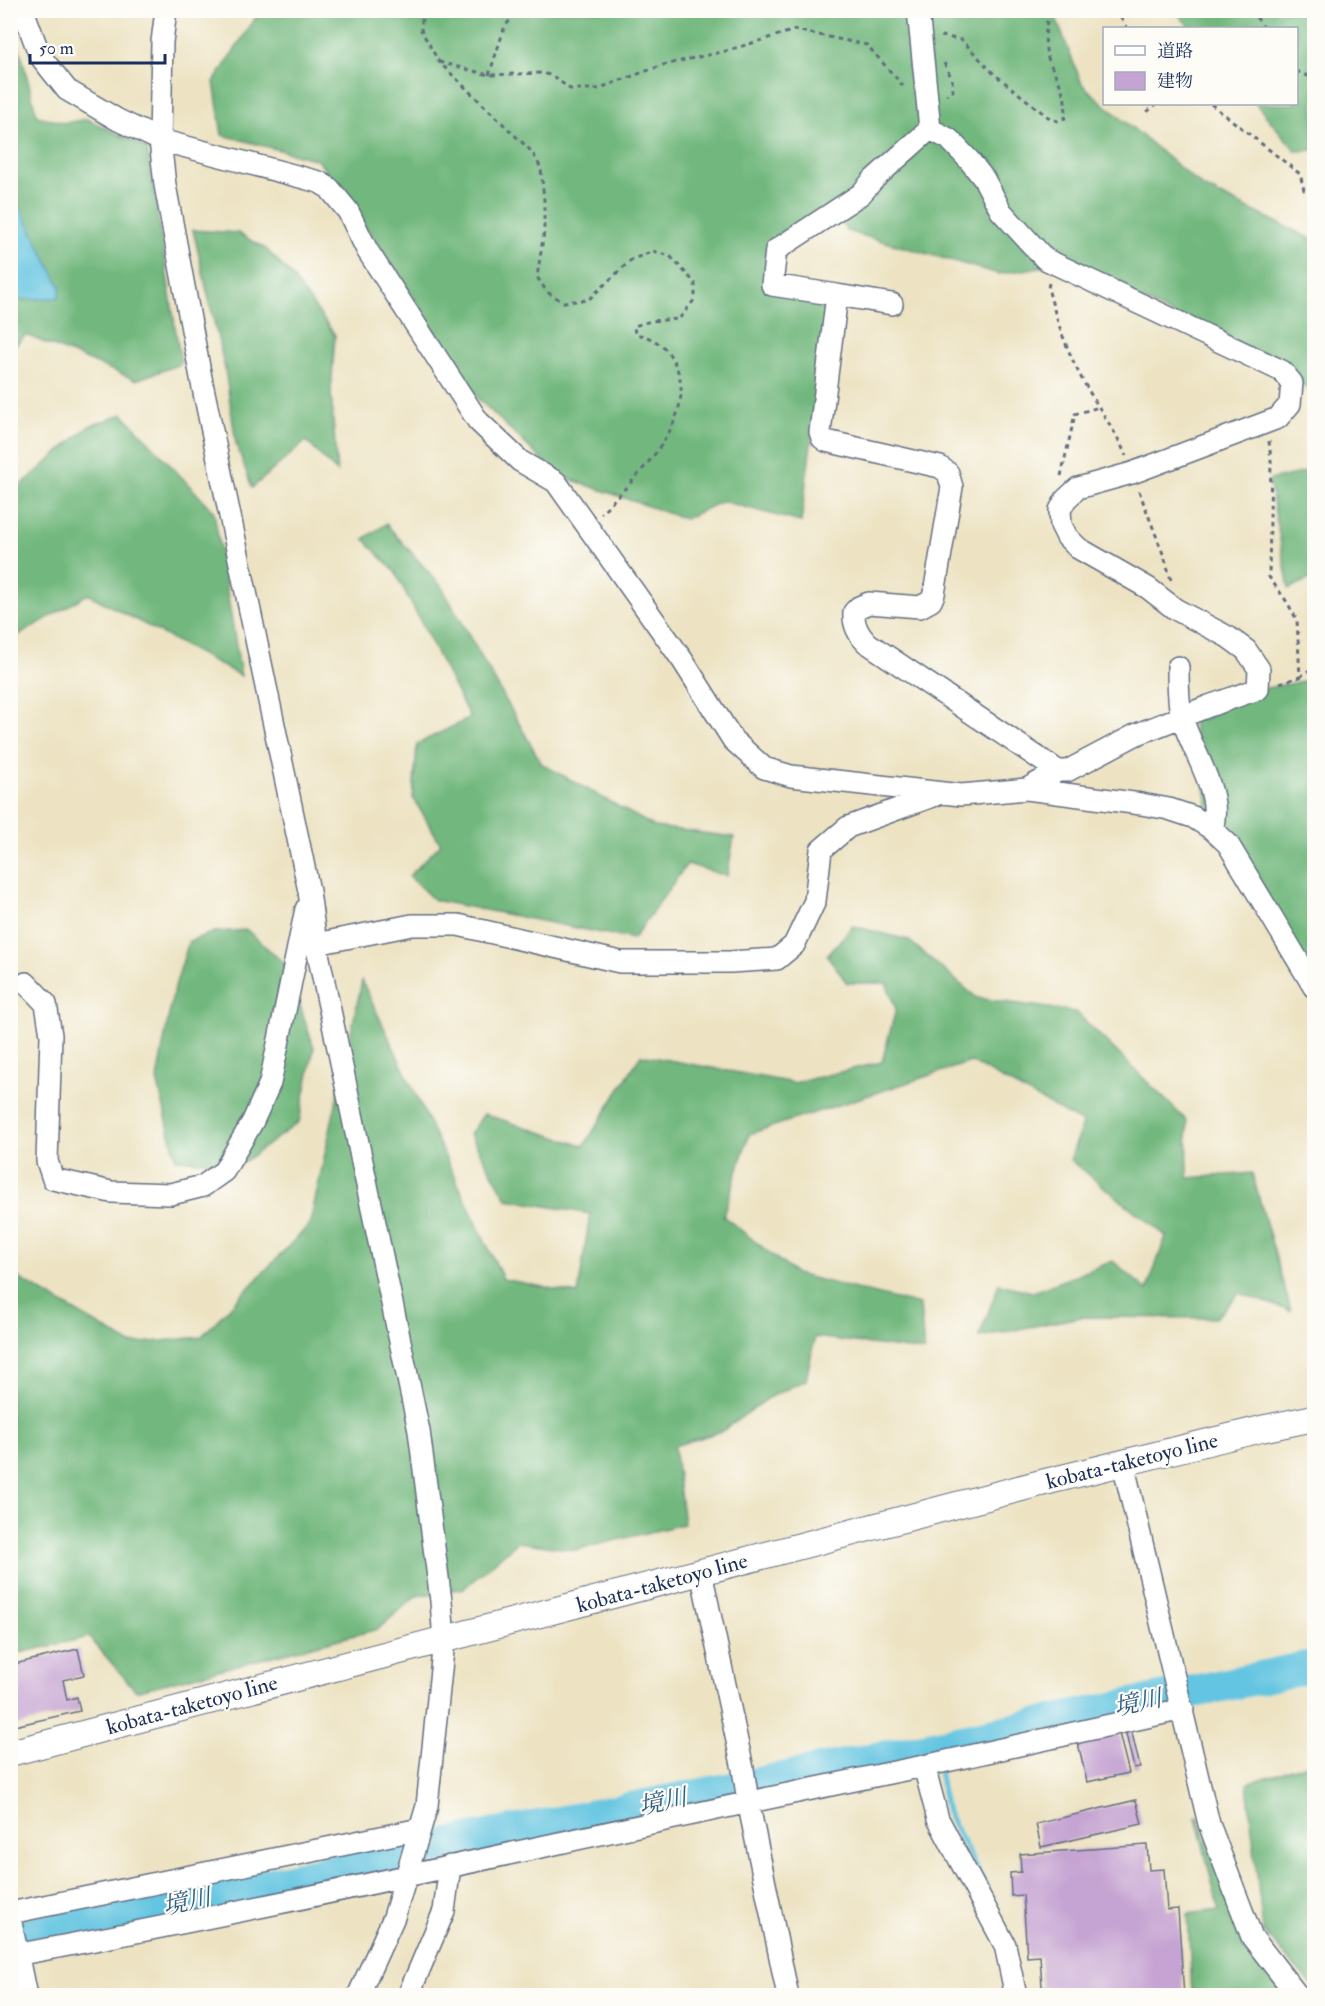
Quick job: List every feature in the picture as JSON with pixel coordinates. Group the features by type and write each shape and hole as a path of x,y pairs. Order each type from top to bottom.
{"main road":[{"name":"kobata-taketoyo line","path":"10,1753 1015,1490 1314,1418"}],"street":[{"path":"23,10 40,56 67,90 118,120 160,140 319,182 329,188 348,211 366,250 478,421 520,462 556,482 683,661 734,740 764,768 791,776 961,795 1027,789 1169,809 1193,817 1228,844 1314,987"},
{"path":"166,10 162,42 160,140 165,185 202,383 309,891 316,944 419,1431 441,1601 444,1641 427,1806 394,1917 358,1995"},
{"path":"918,10 930,129"},
{"path":"930,129 949,139 969,160 984,179 1001,211 1045,259 1282,371 1292,383 1290,404 1278,418 1132,473 1078,488 1066,499 1060,510 1062,525 1067,537 1078,548 1148,588 1175,609 1228,637 1246,650 1259,669 1258,689 1135,735 1027,789"},
{"path":"892,304 772,285 776,250 861,194 874,179 930,129"},
{"path":"837,295 820,432 822,438 826,441 939,468 948,473 952,487 931,601 920,607 863,604 854,612 853,619 859,634 866,642 1089,786 1100,799"},
{"path":"1178,667 1182,716 1215,810 1212,830"},
{"path":"316,944 412,925 458,925 620,962 730,962 777,958 794,945 815,901 821,850 848,827 942,793"},
{"path":"26,983 46,1004 51,1035 47,1161 53,1179 111,1192 171,1194 203,1186 224,1171 254,1121 270,1083 309,891"},
{"path":"1123,1463 1209,1824 1252,1937 1298,1995"},
{"path":"701,1572 788,1995"},
{"path":"14,1955 406,1877 748,1800 924,1766 1183,1709"},
{"path":"924,1766 938,1819 1005,1945 1016,1995"},
{"path":"10,1913 420,1829"},
{"path":"408,1995 444,1911 450,1866"},
{"path":"10,1918 14,1955 26,1995"}],"path":[{"path":"423,10 421,30 439,62 532,152 541,168 544,232 537,277 547,292 563,302 588,300 631,260 653,251 670,256 695,283 695,299 680,319 651,321 634,326 635,334 654,339 665,349 675,364 682,385 679,409 658,451 587,527"},
{"path":"489,75 505,26 519,10"},
{"path":"936,41 941,36 962,40 1011,89 1048,117 1057,121 1061,120 1065,117 1065,100 1059,78 1048,59 1045,44 1049,10"},
{"path":"1116,10 1125,27"},
{"path":"1251,10 1263,27"},
{"path":"439,62 489,75 544,73 554,77 570,89 597,89 663,65 726,51 795,30 867,45 917,101 927,106 953,91 952,79 942,58"},
{"path":"1298,72 1314,79"},
{"path":"1147,112 1155,105"},
{"path":"1212,105 1300,174 1304,190 1314,193"},
{"path":"1057,265 1048,288 1056,316 1081,378 1120,442 1165,559 1178,603 1175,609"},
{"path":"1060,510 1057,503 1075,414 1099,406"},
{"path":"1263,425 1269,438 1271,460 1269,577 1297,620 1300,677"},
{"path":"1258,689 1300,677 1314,670"}],"green space":[{"path":"10,11 37,116 65,123 87,119 147,148 181,364 136,380 26,335 11,349 11,305 56,280 11,194"},
{"path":"260,11 1053,11 1082,84 1103,105 1203,187 1314,240 1314,393 1252,352 1064,263 999,274 846,231 835,203 770,247 765,288 829,303 801,522 722,501 685,519 558,475 469,390 401,277 318,160 222,135 214,82"},
{"path":"1175,11 1314,11 1314,150 1296,151 1257,105 1298,105 1298,27 1190,27"},
{"path":"193,230 238,233 266,249 291,275 335,335 331,392 337,472 306,441 252,488 236,443 225,369"},
{"path":"123,414 214,512 241,676 88,594 11,640 11,494 88,427"},
{"path":"1314,458 1314,577 1289,589 1269,480 1310,471"},
{"path":"386,524 441,586 542,764 655,827 734,837 727,876 687,864 633,939 434,900 409,876 441,844 413,798 417,744 470,718 395,572 364,539"},
{"path":"1314,679 1314,983 1212,825 1189,703"},
{"path":"853,926 908,940 977,998 1076,1012 1187,1121 1188,1178 1252,1173 1291,1311 1239,1293 1216,1318 1080,1317 979,1337 999,1284 1033,1292 1113,1261 1147,1290 1166,1236 1070,1160 1083,1123 971,1062 749,1134 723,1216 796,1274 920,1305 924,1351 815,1337 806,1380 770,1397 722,1431 674,1446 684,1524 575,1550 518,1542 464,1588 416,1596 378,1629 136,1691 89,1637 11,1655 10,1273 131,1344 201,1337 310,1224 362,981 503,1279 578,1294 590,1214 507,1199 470,1134 484,1114 584,1146 641,1055 794,1083 882,1062 896,1009 886,983 847,983 827,955"},
{"path":"247,930 287,966 314,1048 299,1122 241,1164 176,1159 157,1079 173,993 189,941 215,932"},
{"path":"1314,1762 1314,1991 1263,1931 1247,1783"},
{"path":"1198,1816 1245,1946 1286,1995 1192,1995 1188,1914 1219,1910 1196,1817"}],"water":[{"path":"11,185 14,196 61,288 58,298 11,300"}],"building":[{"path":"78,1649 84,1675 63,1680 67,1700 77,1697 80,1711 10,1727 10,1665"},
{"path":"1131,1729 1140,1767 1134,1768 1125,1730"},
{"path":"1119,1733 1129,1773 1087,1782 1078,1743"},
{"path":"1136,1800 1142,1824 1041,1847 1036,1824"},
{"path":"1147,1845 1149,1870 1164,1869 1167,1910 1178,1909 1184,1996 1056,1996 1054,1987 1042,1987 1040,1956 1027,1957 1023,1895 1011,1896 1010,1873 1021,1872 1020,1854"}],"waterway":[{"name":"境川","path":"10,1938 469,1840 761,1783 1314,1666"},
{"path":"939,1771 947,1812 987,1888"}]}
